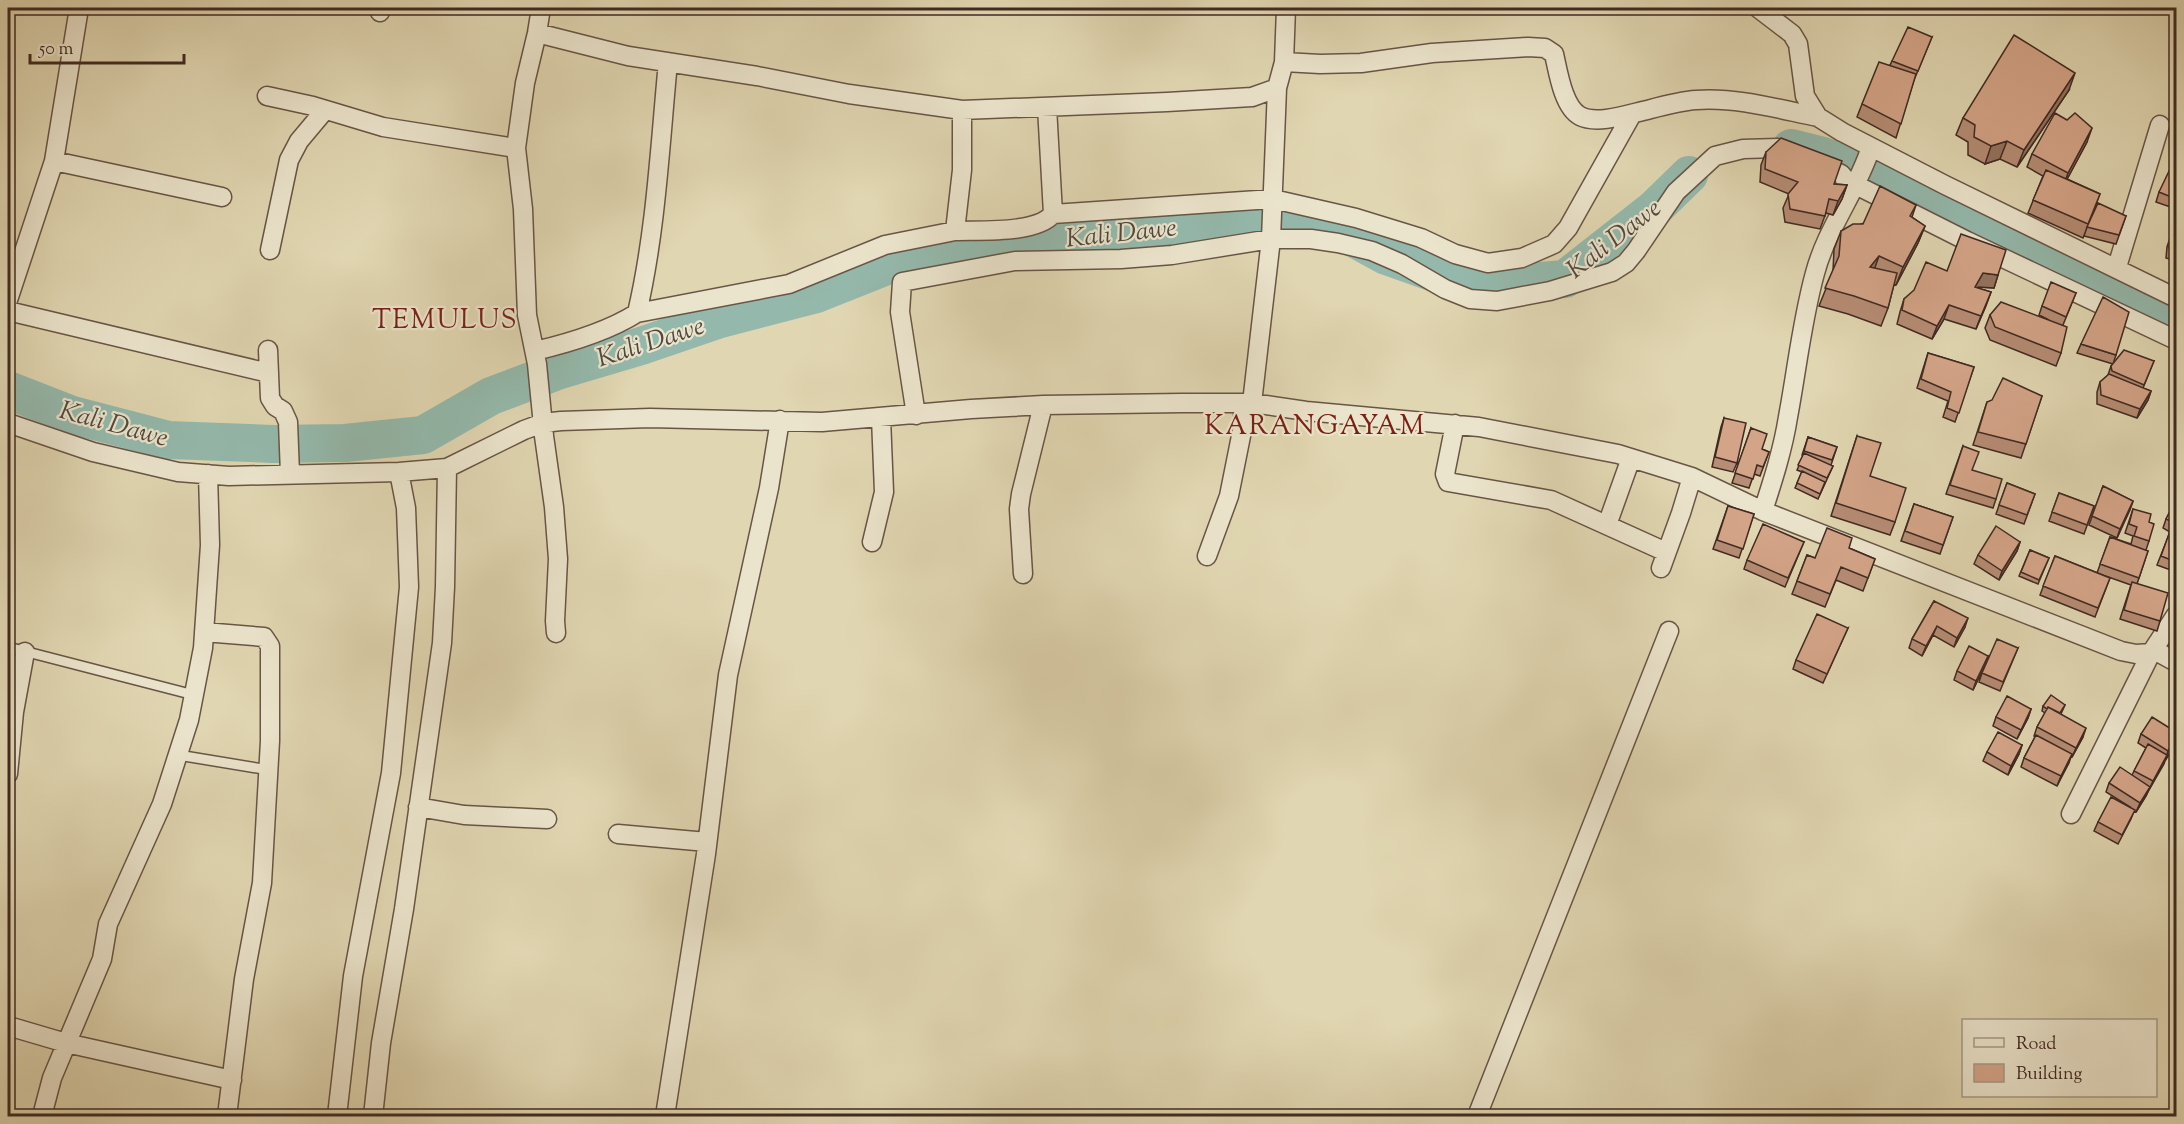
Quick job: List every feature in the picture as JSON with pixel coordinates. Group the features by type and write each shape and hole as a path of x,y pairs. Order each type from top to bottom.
{"street":[{"path":"8,300 54,161 80,8"},
{"path":"541,8 525,83 516,148 523,209 527,315 536,358 554,507 557,549 556,633"},
{"path":"1207,556 1230,496 1248,403 1271,232 1276,88 1284,62 1286,8"},
{"path":"1758,8 1792,34 1798,44 1805,96 1818,117 1863,167 1967,241 2176,340"},
{"path":"537,33 628,56 849,94 962,110 1252,97 1276,88"},
{"path":"1284,62 1361,63 1432,53 1528,46 1545,48 1554,54 1565,97 1572,110 1579,116 1587,118 1608,118 1696,100 1750,102 1818,117"},
{"path":"637,313 643,286 651,222 668,62"},
{"path":"267,96 384,127 516,148"},
{"path":"536,358 560,345 623,322 637,313 789,284 885,245 955,231 1004,230 1048,221 1053,214 1047,107"},
{"path":"270,250 289,160 299,141 325,110"},
{"path":"955,231 962,170 962,110"},
{"path":"1053,214 1273,202 1356,218 1420,238 1455,254 1488,263 1522,258 1554,244 1568,228 1632,114"},
{"path":"2117,267 2160,125"},
{"path":"916,415 900,312 902,282 1015,261 1060,262 1161,256 1271,232 1372,251 1402,264 1454,293 1470,299 1497,301 1550,291 1612,272 1626,263 1676,192 1715,156 1743,149 1778,148 1828,166 1846,180 1863,167"},
{"path":"54,161 222,197"},
{"path":"1863,167 2117,267 2176,298"},
{"path":"1764,511 1788,420 1815,271 1831,231 1863,167"},
{"path":"8,311 269,373"},
{"path":"268,350 270,398 275,406 283,411 288,423 290,474"},
{"path":"8,423 93,452 178,472 208,474 399,472 447,468 524,430 543,423 561,421 650,418 822,422 1043,405 1248,403 1306,411 1455,424 1631,458 1692,477 1764,511 2089,640 2136,654 2152,651 2176,662"},
{"path":"1023,574 1019,509 1043,405"},
{"path":"872,542 884,492 881,418"},
{"path":"665,1116 707,842 728,675 766,499 780,420"},
{"path":"1455,424 1445,474 1448,482 1551,500 1608,525 1663,560 1682,513 1692,477"},
{"path":"1608,525 1631,458"},
{"path":"373,1116 381,1043 404,909 442,643 447,468"},
{"path":"337,1116 353,975 391,773 409,587 406,508 399,472"},
{"path":"42,1116 52,1078 102,959 108,924 162,804 189,720 204,632 210,545 208,474"},
{"path":"2071,814 2152,651 2176,615"},
{"path":"1477,1116 1669,631"},
{"path":"204,632 260,636 268,641 271,662 269,770 262,883 244,979 227,1116"},
{"path":"8,774 14,712 16,650"},
{"path":"418,807 464,815 546,819"},
{"path":"618,834 707,842"},
{"path":"8,1026 66,1043 232,1080"}],"lane":[{"path":"16,650 194,695"},
{"path":"178,755 269,770"}],"building":[{"path":"1908,27 1932,37 1918,71 1892,61"},
{"path":"2014,35 2075,73 2024,150 2007,141 1991,146 1974,137 1975,125 1963,118"},
{"path":"1879,62 1916,74 1901,124 1862,104"},
{"path":"2055,113 2067,120 2075,113 2092,128 2068,173 2032,154"},
{"path":"1781,138 1842,161 1834,184 1847,185 1838,201 1829,199 1825,216 1790,209 1788,194 1798,182 1765,169 1766,152"},
{"path":"2171,167 2176,169 2176,199 2159,192"},
{"path":"2046,170 2100,194 2088,224 2033,200"},
{"path":"1880,186 1916,205 1910,216 1925,226 1903,267 1879,256 1870,267 1897,273 1888,308 1825,288 1839,256 1841,231 1853,224 1863,224"},
{"path":"2098,203 2126,216 2119,235 2087,227"},
{"path":"2176,231 2176,251 2169,248 2170,238"},
{"path":"1961,234 2006,250 1998,275 1983,273 1975,287 1991,292 1981,316 1949,305 1937,326 1902,310 1904,299 1914,290 1926,262 1947,271"},
{"path":"2051,282 2076,293 2066,317 2042,306"},
{"path":"2103,297 2129,312 2116,355 2081,344"},
{"path":"2001,302 2067,327 2061,353 1995,327 1990,315"},
{"path":"2124,350 2154,361 2144,385 2112,371 2111,366"},
{"path":"1928,353 1974,367 1959,413 1947,408 1951,392 1921,379"},
{"path":"2109,374 2151,391 2140,409 2101,395 2100,382"},
{"path":"2003,378 2042,396 2026,444 1978,432 1987,402 1992,400"},
{"path":"1724,418 1746,423 1737,463 1715,457"},
{"path":"1751,428 1767,434 1762,449 1769,452 1763,467 1757,465 1753,479 1735,473"},
{"path":"1857,436 1881,443 1870,476 1906,488 1895,522 1836,503"},
{"path":"1808,437 1837,447 1832,460 1804,451"},
{"path":"1963,446 1979,452 1972,470 2002,479 1996,499 1950,485"},
{"path":"1804,453 1833,466 1827,478 1798,465"},
{"path":"1802,471 1825,482 1820,494 1797,483"},
{"path":"2007,483 2035,494 2027,515 1999,505"},
{"path":"2103,486 2133,501 2120,529 2092,516"},
{"path":"2059,493 2094,506 2087,525 2052,512"},
{"path":"2174,503 2176,505 2176,524 2166,519"},
{"path":"1914,504 1953,517 1943,545 1905,531"},
{"path":"1728,506 1754,514 1743,549 1717,540"},
{"path":"2133,509 2151,514 2149,522 2154,524 2149,541 2134,536 2137,527 2129,524"},
{"path":"1763,524 1804,542 1788,578 1747,560"},
{"path":"1996,526 2020,542 2002,571 1978,555"},
{"path":"1827,528 1852,538 1849,548 1875,559 1868,578 1841,567 1830,594 1797,581 1807,555 1815,558"},
{"path":"2170,531 2176,534 2176,562 2161,556"},
{"path":"2110,537 2148,551 2139,578 2100,564"},
{"path":"2030,550 2049,558 2039,580 2021,572"},
{"path":"2055,556 2110,578 2098,608 2043,586"},
{"path":"2132,582 2168,593 2160,621 2124,610"},
{"path":"1934,601 1968,618 1957,638 1937,626 1926,646 1912,639"},
{"path":"1817,614 1848,628 1827,674 1796,660"},
{"path":"1997,639 2018,648 2003,682 1982,673"},
{"path":"1969,646 1988,656 1976,681 1957,671"},
{"path":"2051,695 2065,705 2060,713 2043,706"},
{"path":"2007,696 2031,709 2021,730 1996,717"},
{"path":"2048,707 2086,728 2076,748 2037,727"},
{"path":"2152,717 2176,732 2176,738 2168,751 2141,734"},
{"path":"1998,732 2022,745 2011,766 1987,752"},
{"path":"2036,735 2072,754 2061,776 2024,758"},
{"path":"2148,744 2167,755 2153,781 2134,771"},
{"path":"2120,767 2150,787 2140,803 2109,783"},
{"path":"2111,797 2135,810 2122,835 2098,822"}],"waterway":[{"name":"Kali Dawe","path":"1791,148 1823,156 1872,175 1947,213 2176,317"},
{"name":"Kali Dawe","path":"8,390 72,415 168,440 273,444 345,443 423,435 491,396 560,370 720,319 816,294 899,261 981,243 1104,235 1268,214 1328,224 1384,255 1460,282 1511,283 1565,279 1653,210 1689,175"}],"district":[{"name":"TEMULUS","path":"445,319"},
{"name":"KARANGAYAM","path":"1315,425"}]}
